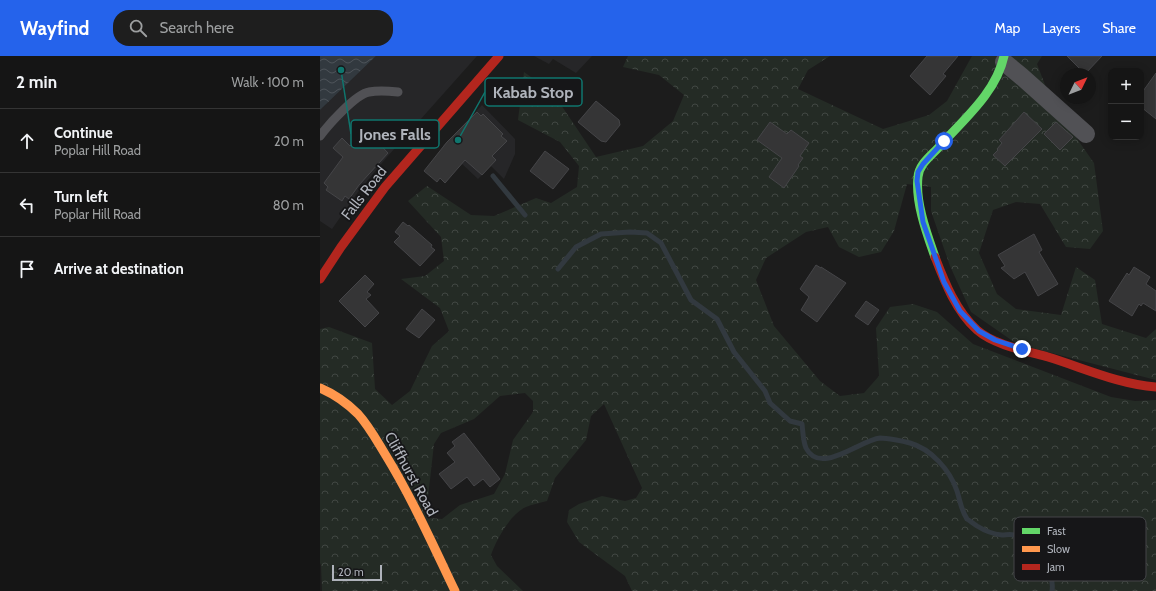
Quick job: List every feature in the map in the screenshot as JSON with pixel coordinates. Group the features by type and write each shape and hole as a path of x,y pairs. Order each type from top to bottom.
{"street":[{"name":"Falls Road","path":"320,279 341,247 385,187 499,56"},
{"path":"1086,134 1004,59 999,73 970,114 923,164 918,172 917,181 923,222 944,282 960,311 979,331 995,340 1087,369 1107,377 1141,386 1156,387"},
{"name":"Cliffhurst Road","path":"320,388 338,398 357,414 373,434 404,486 455,591"}],"lane":[{"path":"320,136 355,99 368,92 398,92"}],"shaded area":[{"path":"376,56 477,56 387,157 358,192 332,229 320,221 320,110"},
{"path":"534,56 592,56 576,73 553,59 549,64"},
{"path":"482,105 515,139 515,154 504,179 491,166 478,179 443,146"}],"green space":[{"path":"628,56 830,56 808,70 798,89 883,129 929,115 947,101 972,56 1042,56 1037,64 1052,103 1094,163 1103,231 1090,249 1066,247 1040,204 1016,202 993,210 979,253 997,294 1016,309 1061,315 1076,267 1095,280 1102,324 1146,338 1156,329 1156,380 1017,344 971,312 950,266 931,211 931,187 907,184 894,231 881,252 859,257 839,247 828,227 806,232 766,258 756,280 774,326 820,381 840,396 864,393 879,376 876,328 890,307 913,304 937,312 973,344 1111,397 1135,401 1156,400 1156,591 632,591 625,576 579,542 567,522 569,510 579,504 602,496 625,501 636,498 642,488 604,404 591,416 586,440 555,478 547,501 534,504 520,510 500,535 493,549 491,555 497,566 523,591 322,591 320,563 320,329 329,327 372,343 375,389 392,405 410,391 432,346 449,331 440,308 401,279 425,276 444,261 441,237 408,201 427,186 471,215 494,216 536,198 551,203 577,187 579,166 560,142 518,120 524,72 553,93 596,157 643,146 673,121 684,95 659,75 623,67","holes":["525,393 533,401 533,412 513,440 505,474 494,494 460,505 442,519 430,518 427,506 434,444 441,433 474,419 500,396"]}],"water":[{"path":"320,56 376,56 320,110"}],"building":[{"path":"927,56 958,56 943,74 946,76 930,95 910,76"},
{"path":"1067,56 1102,56 1091,68 1079,68"},
{"path":"1156,73 1156,119 1144,109 1144,90"},
{"path":"596,101 619,120 620,125 606,142 601,141 578,122"},
{"path":"477,112 481,116 483,114 503,134 501,136 507,141 492,156 496,160 482,175 465,160 445,183 440,178 437,182 424,171 447,142"},
{"path":"1024,112 1042,129 1005,166 993,155 1002,143 999,140"},
{"path":"770,122 787,134 791,130 809,143 800,156 803,158 798,165 799,166 784,188 769,177 782,158 757,140"},
{"path":"1056,122 1073,137 1060,150 1044,134"},
{"path":"364,131 368,135 369,133 388,153 359,185 349,199 345,196 342,201 326,190 328,187 324,183 343,157 333,148 342,138 350,146"},
{"path":"545,151 569,169 553,189 530,171"},
{"path":"403,222 408,226 409,225 432,245 431,247 435,250 420,266 394,242 400,236 395,232"},
{"path":"1034,234 1042,250 1039,252 1058,284 1038,296 1025,272 1014,279 1001,268 1005,266 998,255"},
{"path":"816,265 846,283 817,322 801,310 809,297 800,289"},
{"path":"1134,267 1150,277 1146,284 1156,291 1156,311 1143,303 1141,306 1139,304 1132,316 1109,301 1127,273 1129,275"},
{"path":"365,275 374,284 367,292 371,295 366,299 379,313 365,327 339,301"},
{"path":"866,301 879,310 868,325 855,316"},
{"path":"422,309 435,320 419,338 406,329"},
{"path":"464,433 500,479 490,487 483,479 474,486 467,477 451,489 439,474 455,462 447,453 455,446 452,442"}],"waterway":[{"path":"493,176 525,215"},
{"path":"558,269 576,247 601,234 630,232 647,233 661,243 691,300 717,319 734,352 765,391 770,403 790,421 802,424 805,445 812,456 821,459 830,458 880,438 910,443 918,446 939,461 950,475 967,519 989,532 1014,536"},
{"path":"1052,581 1052,591"}],"traffic: fast":[{"path":"935,257 925,228 918,197 919,172 926,160 978,105 994,82 1004,56"}],"traffic: slow":[{"path":"320,388 349,406 358,414 369,429 404,488 455,591"}],"traffic: jam":[{"path":"320,279 341,247 385,187 499,56"},
{"path":"935,257 947,287 963,314 977,330 992,340 1128,383 1156,387"}],"place":[{"name":"Jones Falls","path":"341,70"},
{"name":"Kabab Stop","path":"458,140"}],"route":[{"path":"944,141 923,164 918,172 917,181 923,222 944,282 960,311 979,331 995,340 1022,349"}]}
